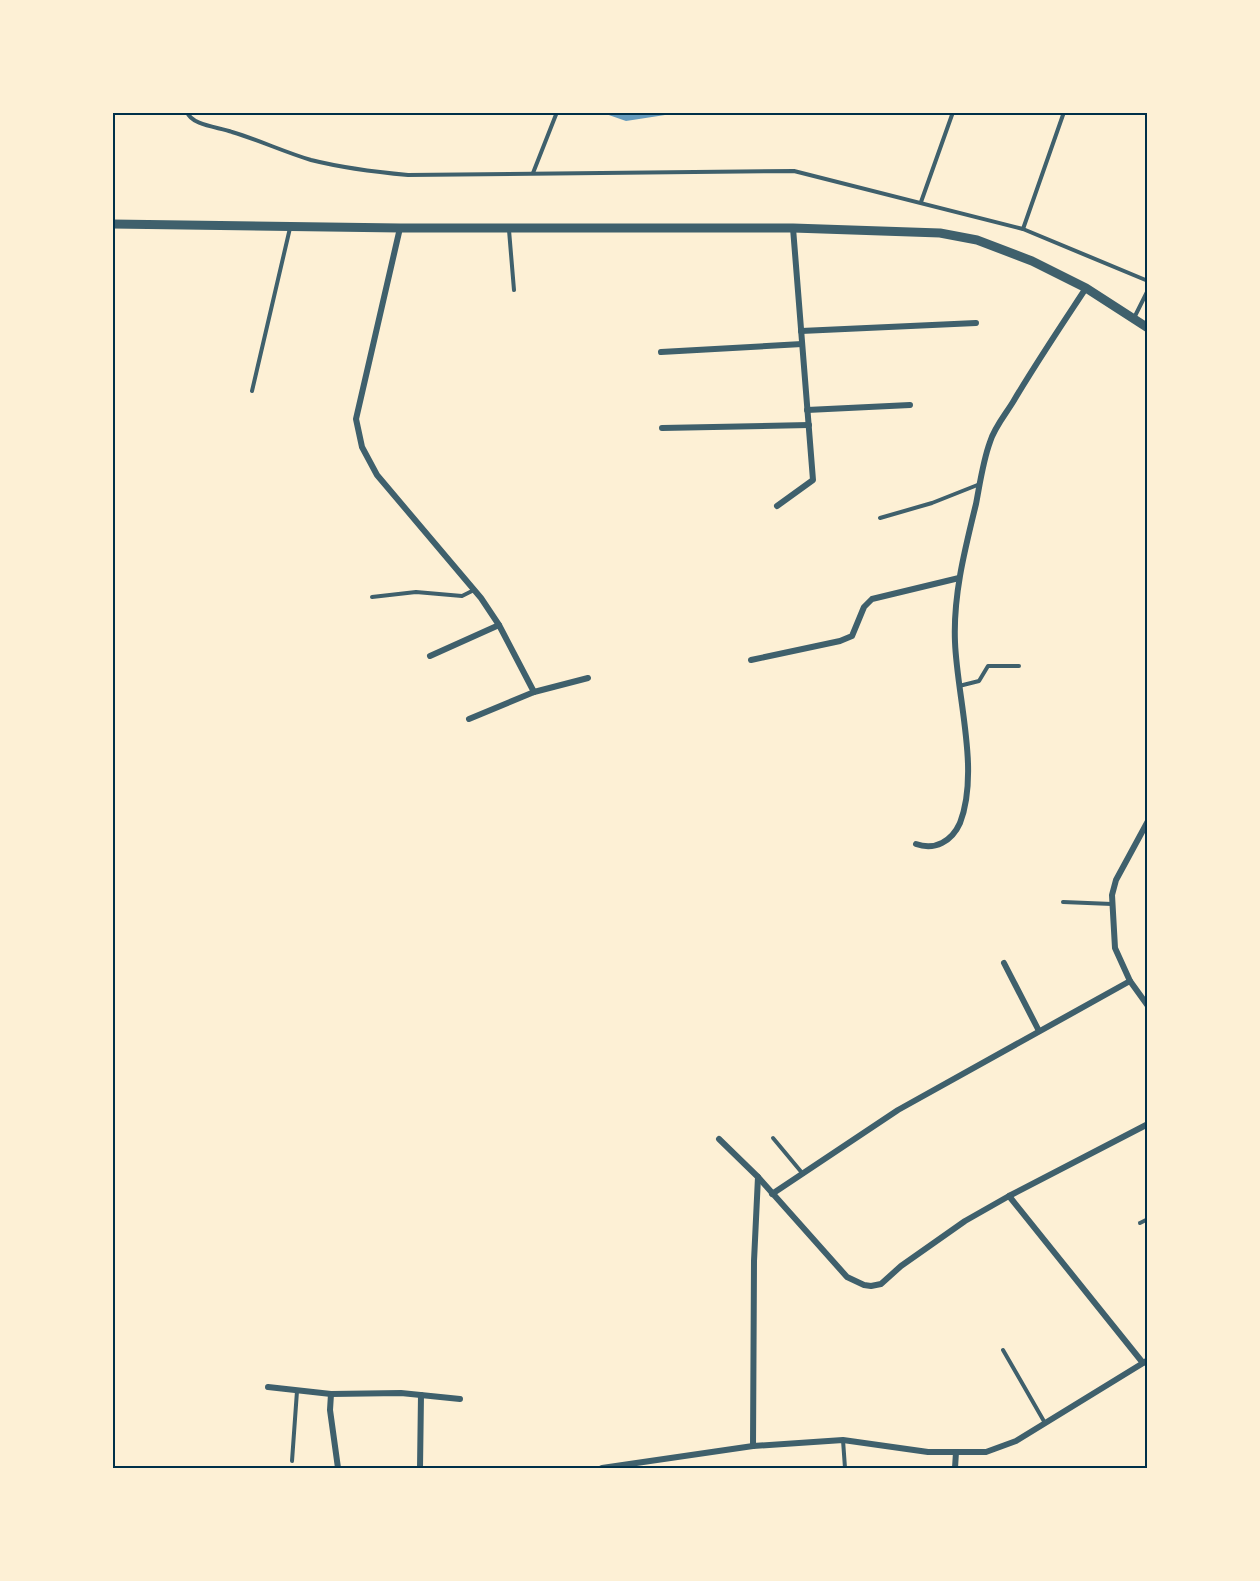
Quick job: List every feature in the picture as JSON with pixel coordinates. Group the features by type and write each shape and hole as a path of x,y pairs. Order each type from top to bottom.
{"street":[{"path":"112,224 400,228 508,226 793,228 916,231 961,236 1013,253 1086,288 1148,328"},
{"path":"400,228 356,419 362,447 377,475 474,590 498,625 534,692"},
{"path":"777,506 813,480 793,228"},
{"path":"916,844 924,847 942,843 950,838 959,823 965,799 968,768 955,640 959,578 990,440 1034,366 1086,288"},
{"path":"801,331 976,324"},
{"path":"661,352 802,344"},
{"path":"807,410 910,405"},
{"path":"662,428 809,425"},
{"path":"751,660 840,642 852,636 864,607 872,599 959,578"},
{"path":"430,656 498,625"},
{"path":"469,719 534,692 588,678"},
{"path":"1148,821 1116,880 1112,895 1115,948 1130,981 1148,1006"},
{"path":"1004,963 1040,1031"},
{"path":"772,1194 898,1110 1130,981"},
{"path":"719,1139 758,1178 847,1277 855,1282 871,1286 881,1284 901,1266 964,1221 1148,1124"},
{"path":"753,1446 754,1261 758,1178"},
{"path":"602,1468 753,1446 843,1440 928,1452 974,1454 994,1450 1016,1441 1145,1362 1009,1196"},
{"path":"268,1387 330,1394 401,1393 460,1399"},
{"path":"330,1394 338,1468"},
{"path":"420,1468 421,1395"},
{"path":"954,1468 956,1452"}],"lane":[{"path":"187,112 188,117 195,121 311,160 366,171 408,175 794,171 1023,229 1148,281"},
{"path":"533,173 556,112"},
{"path":"921,202 953,112"},
{"path":"1023,229 1064,112"},
{"path":"252,391 291,226"},
{"path":"508,226 514,290"},
{"path":"1134,318 1148,290"},
{"path":"880,518 932,503 980,483"},
{"path":"372,597 416,592 462,596 474,590"},
{"path":"958,686 979,681 988,666 1019,666"},
{"path":"1063,902 1112,904"},
{"path":"773,1138 803,1174"},
{"path":"1140,1223 1148,1220"},
{"path":"1003,1350 1045,1423"},
{"path":"292,1461 297,1391"},
{"path":"843,1440 845,1468"}],"water":[{"path":"603,113 668,113 626,121"}]}
